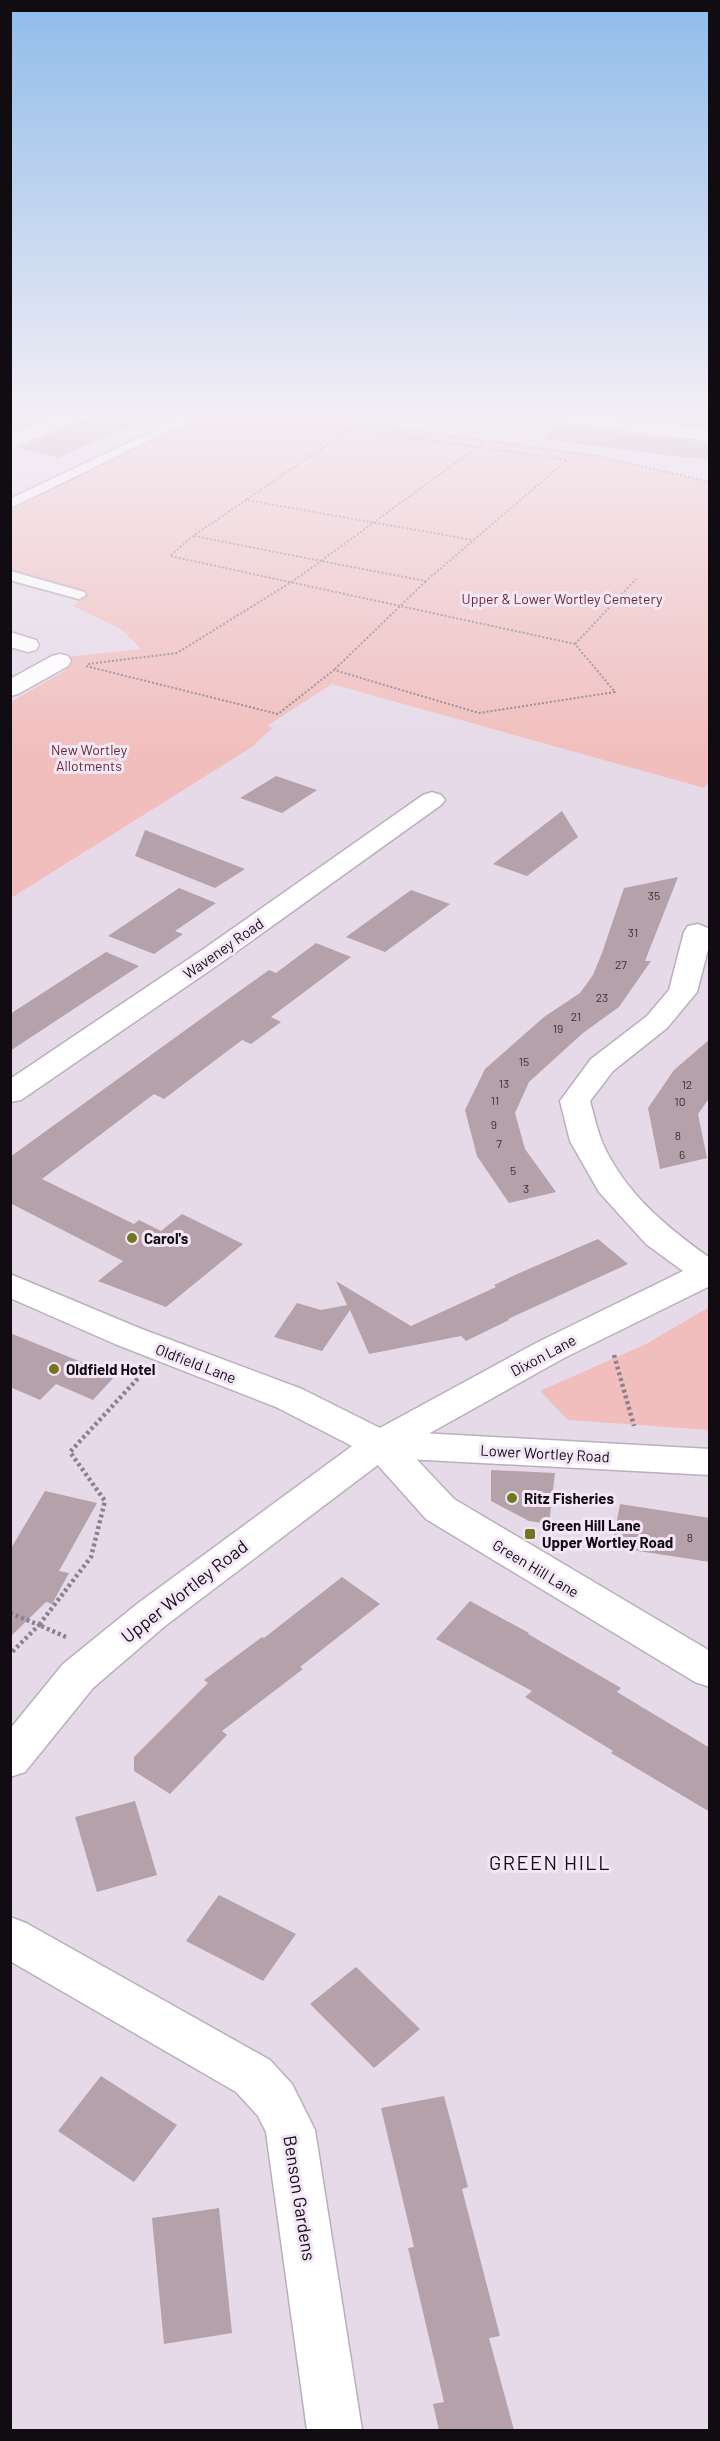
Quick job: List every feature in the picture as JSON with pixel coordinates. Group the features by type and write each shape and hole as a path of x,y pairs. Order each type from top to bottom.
{"street":[{"path":"10,689 60,661"},
{"name":"Waveney Road","path":"10,1093 212,956 432,800"},
{"path":"698,932 683,992 657,1022 602,1065 575,1101 586,1141 610,1185 658,1237 709,1272"},
{"name":"Dixon Lane","path":"380,1444 551,1350 709,1272"},
{"name":"Oldfield Lane","path":"10,1285 164,1350 289,1398 380,1444"},
{"name":"Lower Wortley Road","path":"380,1444 710,1462"},
{"name":"Green Hill Lane","path":"380,1444 440,1509 710,1671"},
{"name":"Upper Wortley Road","path":"10,1760 78,1676 151,1615 380,1444"},
{"name":"Benson Gardens","path":"10,1936 253,2076 275,2100 290,2130 335,2430"}],"lane":[{"path":"10,575 78,595"}],"path":[{"path":"206,527 170,556 575,644 615,692 479,713 334,670"},
{"path":"369,527 293,581 177,653 79,665 278,714 334,670 426,581 488,527"},
{"path":"402,527 473,540"},
{"path":"193,536 426,581"},
{"path":"575,644 636,579"},
{"path":"606,1323 642,1458"},
{"path":"10,1654 39,1625 92,1557 105,1501 70,1452 164,1350"},
{"path":"10,1612 39,1625"}],"green space":[{"name":"Upper & Lower Wortley Cemetery","path":"10,527 709,527 709,782 704,788 332,684 267,726 272,728 252,747 11,898 11,702 66,670 65,657 141,649 121,629 73,606 88,595 11,572"},
{"path":"709,1307 709,1430 568,1420 540,1391 646,1344"}],"building":[{"path":"276,776 317,790 282,813 240,798"},
{"path":"562,811 578,837 527,876 493,864"},
{"path":"145,830 245,869 215,888 135,856"},
{"path":"678,877 645,961 651,961 619,1007 583,1033 529,1082 515,1113 525,1149 556,1192 509,1203 477,1156 465,1110 485,1069 544,1017 580,993 593,975 624,888"},
{"path":"179,888 216,903 175,931 183,934 154,954 108,936"},
{"path":"411,890 450,904 385,952 346,937"},
{"path":"316,943 351,957 271,1017 281,1022 251,1044 242,1040 164,1099 154,1094 42,1179 134,1224 139,1220 161,1231 182,1214 243,1244 166,1307 98,1281 123,1261 10,1203 10,1157 269,970 276,973"},
{"path":"106,952 139,966 10,1051 10,1014"},
{"path":"710,1039 710,1097 698,1114 707,1158 660,1169 648,1108 674,1070"},
{"path":"598,1239 628,1264 508,1319 466,1341 461,1336 369,1354 350,1310 322,1351 274,1337 297,1303 321,1310 347,1305 336,1281 411,1326 496,1287 494,1285 515,1275"},
{"name":"Oldfield Hotel","path":"10,1333 115,1376 93,1400 56,1384 40,1400 10,1387"},
{"name":"Ritz Fisheries","path":"491,1470 555,1473 549,1524 529,1521 491,1501"},
{"path":"45,1491 97,1503 59,1571 69,1573 52,1604 46,1602 10,1637 10,1550"},
{"path":"620,1504 710,1518 710,1562 612,1547"},
{"path":"342,1577 380,1604 300,1667 303,1669 222,1731 227,1735 170,1794 134,1771 134,1757 208,1683 204,1680 262,1637 264,1638"},
{"path":"470,1601 621,1688 617,1692 710,1748 710,1812 611,1753 613,1751 525,1697 532,1691 436,1639"},
{"path":"135,1801 157,1875 97,1892 75,1817"},
{"path":"219,1895 296,1934 263,1981 186,1941"},
{"path":"356,1967 420,2029 374,2068 310,2004"},
{"path":"101,2076 177,2125 134,2182 58,2131"},
{"path":"444,2096 468,2187 462,2189 500,2336 489,2338 514,2430 439,2430 433,2404 444,2402 408,2248 414,2247 381,2108"},
{"path":"219,2208 232,2333 164,2344 152,2218"}],"place":[{"name":"Carol's","path":"132,1238"},
{"name":"Oldfield Hotel","path":"54,1369"},
{"name":"Ritz Fisheries","path":"512,1498"},
{"name":"Green Hill Lane Upper Wortley Road","path":"530,1534"}],"district":[{"name":"GREEN HILL","path":"550,1862"}],"park label":[{"name":"New Wortley Allotments","path":"89,758"}]}
